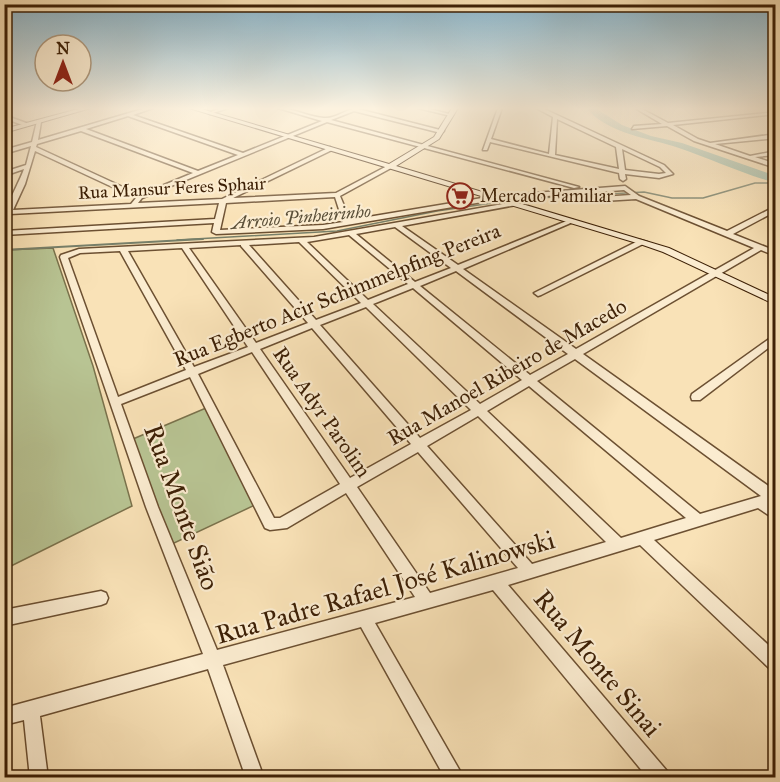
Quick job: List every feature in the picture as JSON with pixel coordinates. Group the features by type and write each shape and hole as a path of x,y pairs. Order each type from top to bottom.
{"street":[{"path":"122,144 198,173"},
{"path":"213,144 243,155"},
{"path":"133,205 140,197 268,144"},
{"path":"315,144 643,242 776,302"},
{"path":"417,144 585,190"},
{"path":"485,149 487,144"},
{"path":"508,144 622,172 658,177 670,174 665,167 619,145"},
{"path":"552,155 553,144"},
{"path":"709,144 776,166"},
{"path":"6,214 35,145"},
{"path":"4,152 35,145 140,197"},
{"path":"619,145 622,172 630,193"},
{"path":"423,146 337,195 349,228 530,382 699,521"},
{"path":"330,149 223,201 216,232 397,225 513,204"},
{"path":"747,157 776,153"},
{"path":"4,174 28,166"},
{"path":"192,372 123,249 301,240 349,228 496,199 585,190 630,193 776,254"},
{"path":"586,200 630,193"},
{"name":"Rua Mansur Feres Sphair","path":"6,214 337,195"},
{"path":"728,234 776,208"},
{"path":"4,233 219,221"},
{"name":"Rua Egberto Acir Schimmelpfing Pereira","path":"117,402 571,221"},
{"path":"397,225 577,354 769,498 776,514"},
{"path":"301,240 618,545"},
{"path":"538,293 643,242"},
{"path":"244,244 530,572"},
{"name":"Rua Adyr Parolim","path":"184,246 350,485 427,601"},
{"name":"Rua Manoel Ribeiro de Macedo","path":"192,372 270,524 282,524 761,248"},
{"name":"Rua Monte Sião","path":"123,249 78,251 66,254 64,260 117,402 152,507 213,660 255,777"},
{"path":"696,397 776,337"},
{"name":"Rua Padre Rafael José Kalinowski","path":"4,717 496,582 769,498"},
{"path":"642,538 776,663"},
{"name":"Rua Monte Sinai","path":"496,582 660,777"},
{"path":"4,618 101,598"},
{"path":"364,618 455,777"},
{"path":"31,710 39,777"}],"green space":[{"path":"53,248 93,366 132,506 5,569 5,250"},
{"path":"206,408 255,505 172,544 133,439"}],"waterway":[{"path":"677,144 776,180"},
{"name":"Arroio Pinheirinho","path":"177,240 337,231 437,211 520,199 644,192 672,198 703,198 755,183 776,183"},
{"name":"Arroio Pinheirinho","path":"4,250 203,239"}],"place":[{"name":"Mercado Familiar","path":"460,196"}]}
